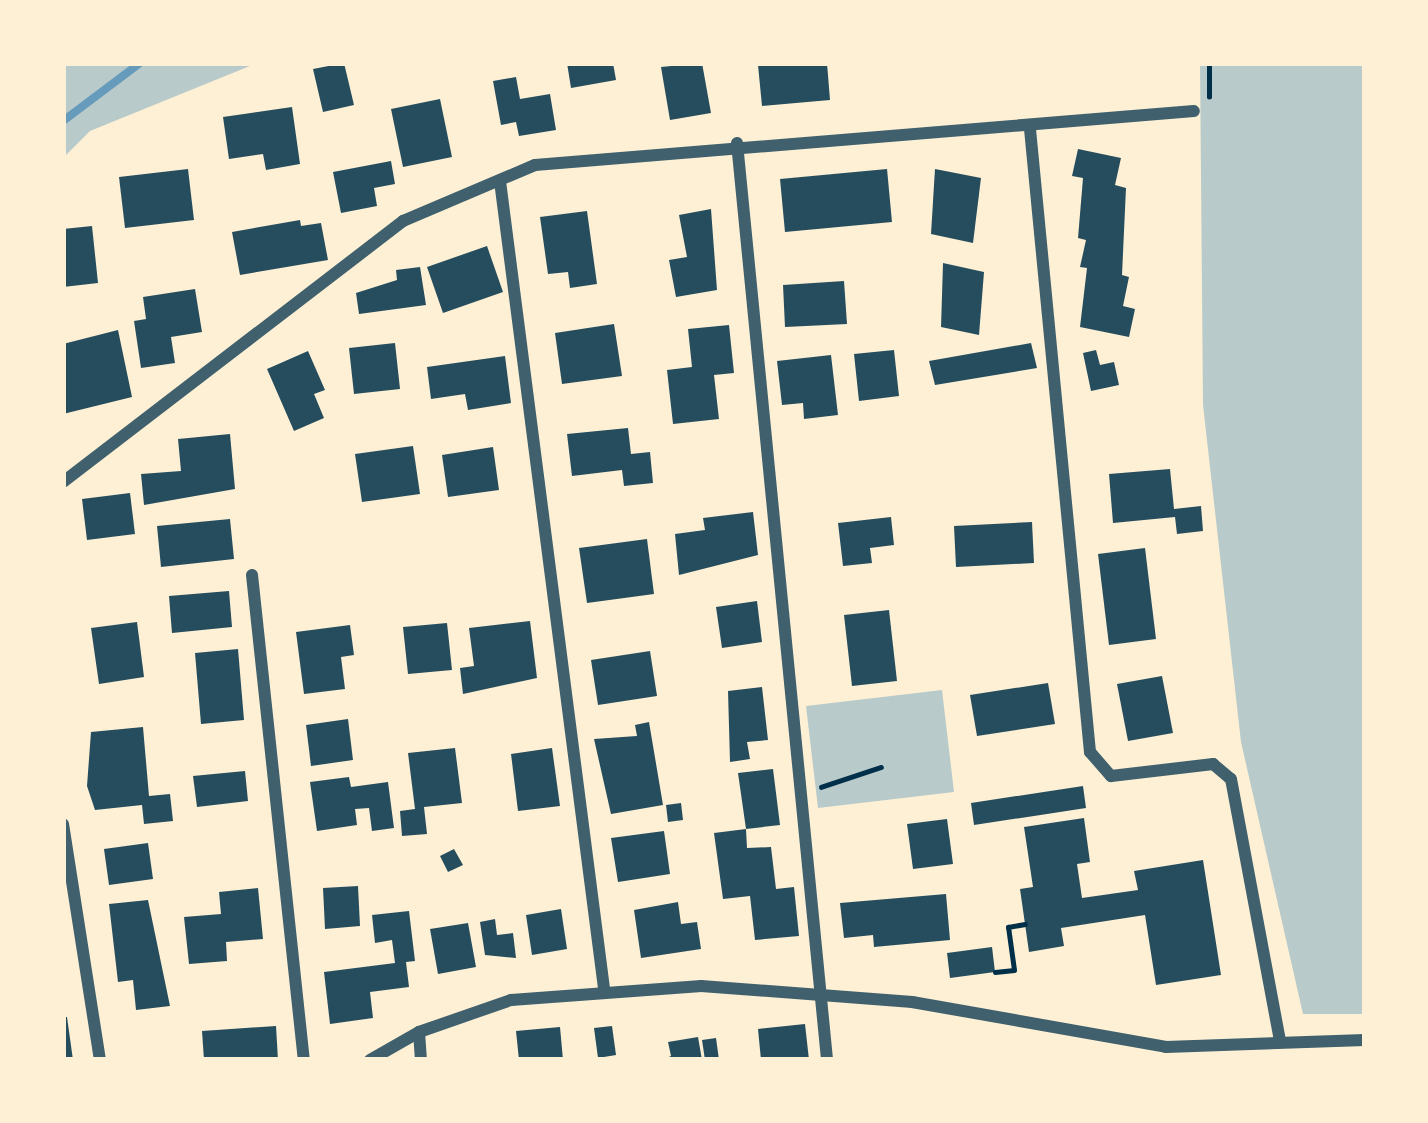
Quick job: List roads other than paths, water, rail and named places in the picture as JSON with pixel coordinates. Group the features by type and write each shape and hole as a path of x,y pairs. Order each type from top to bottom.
{"street":[{"path":"63,482 403,221 535,164 737,143 1030,129 1194,111"},
{"path":"1030,129 1090,752 1111,776 1213,764 1231,778 1280,1042"},
{"path":"737,143 827,1060"},
{"path":"500,181 604,988"},
{"path":"252,575 304,1060"},
{"path":"63,824 100,1060"},
{"path":"370,1060 419,1032 511,1000 604,988 821,992 1144,1045 1365,1040"},
{"path":"419,1032 421,1060"},
{"path":"1336,1042 1339,1060"}],"waterway":[{"path":"63,121 140,63"}]}
